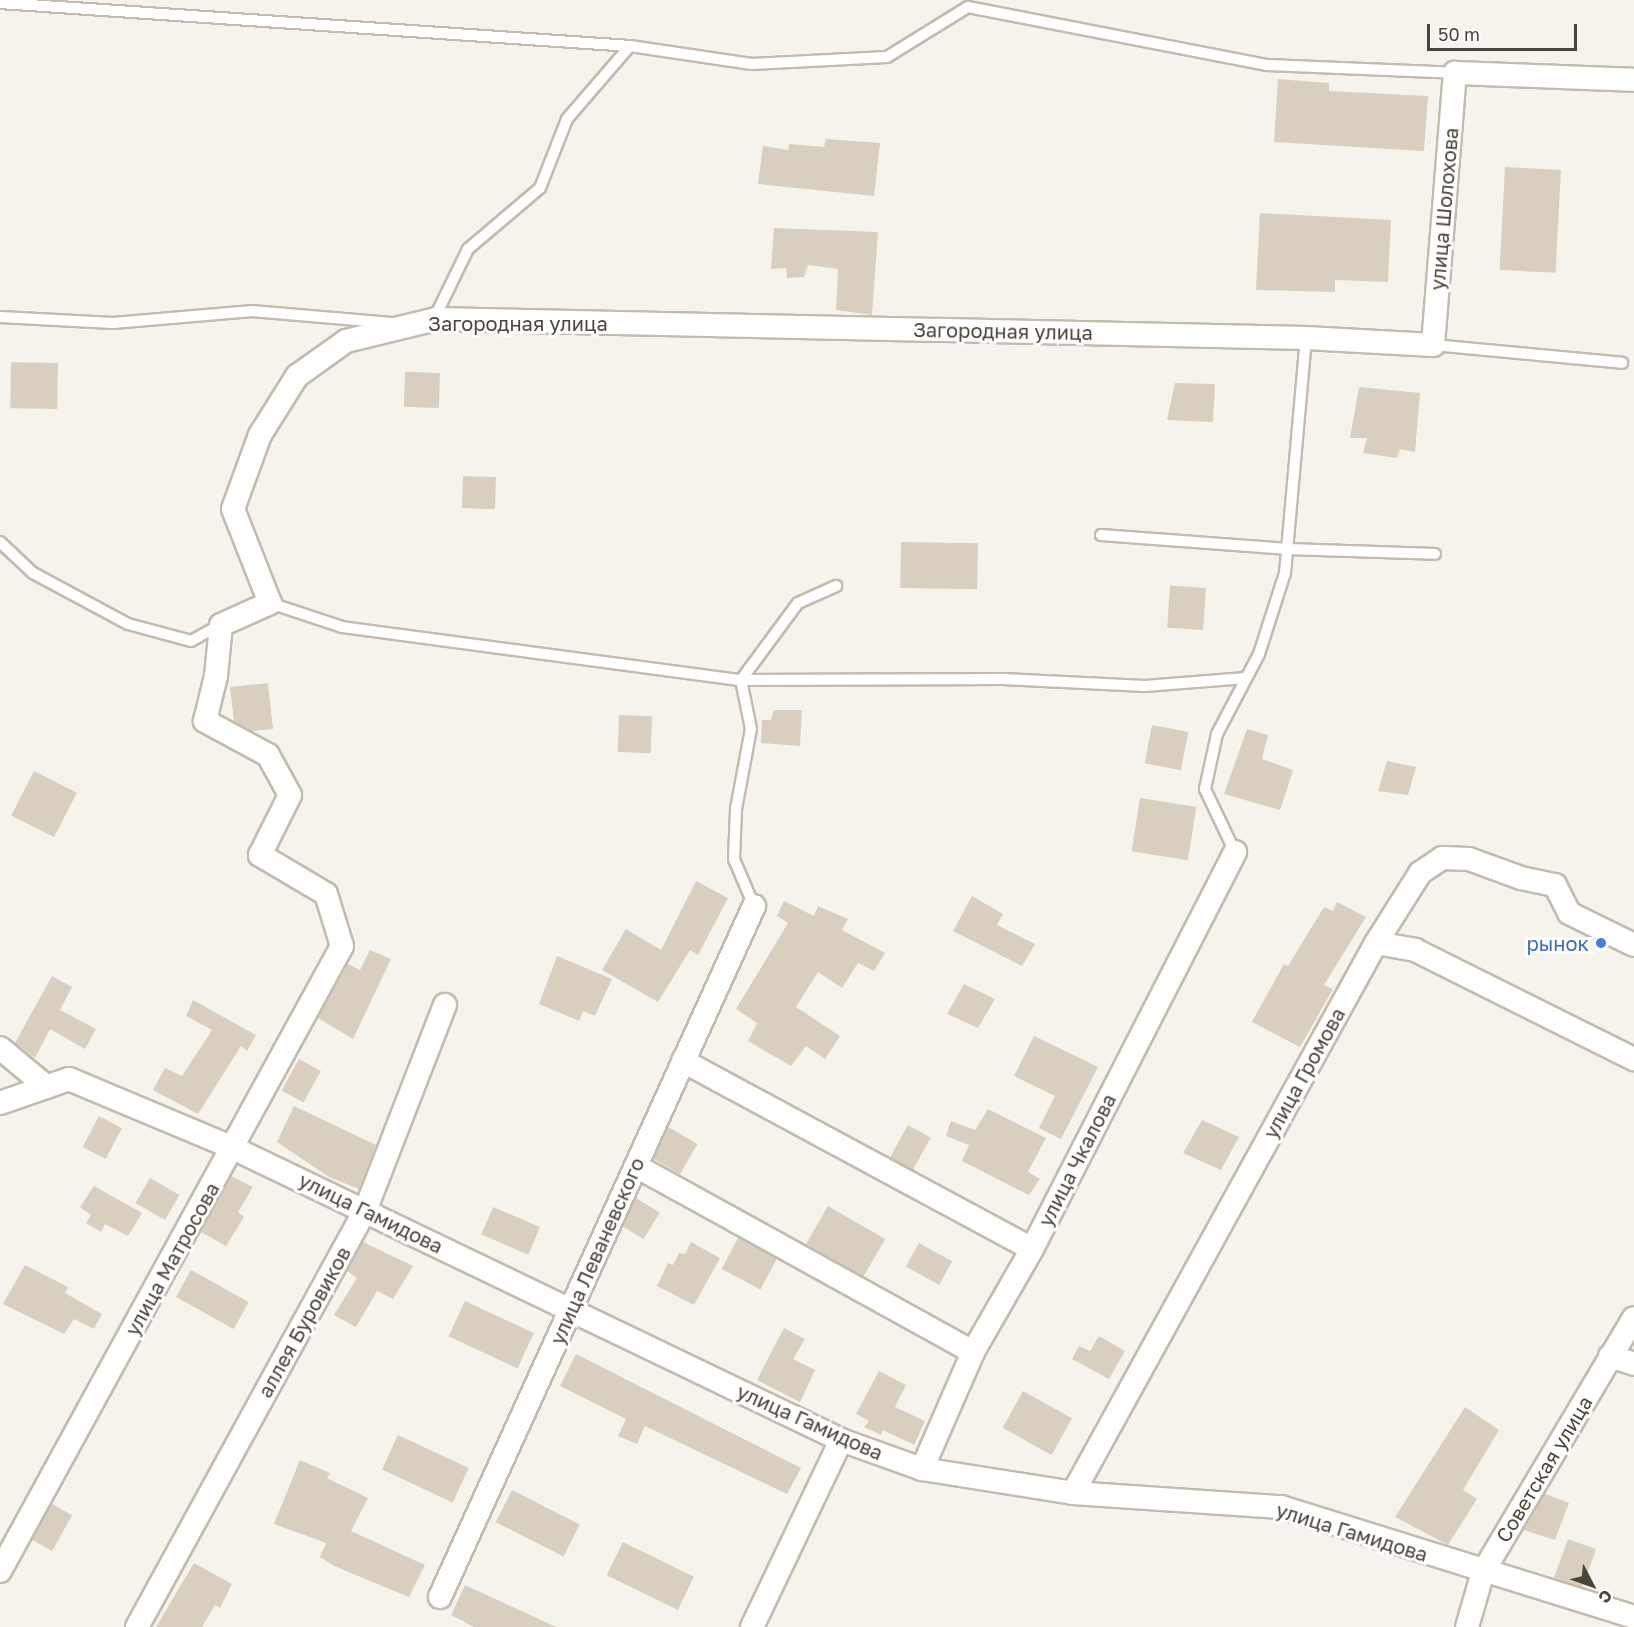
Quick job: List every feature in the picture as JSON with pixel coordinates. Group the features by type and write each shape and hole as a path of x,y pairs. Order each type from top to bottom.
{"street":[{"path":"1455,73 1634,80"},
{"name":"улица Шолохова","path":"1433,345 1455,73"},
{"name":"Загородная улица","path":"270,603 233,509 260,435 297,376 346,342 436,319 1305,338 1433,345"},
{"path":"221,625 270,603"},
{"name":"улица Матросова","path":"0,1571 342,946 326,894 260,855 290,795 268,755 205,721 216,676 221,625"},
{"name":"улица Чкалова","path":"922,1469 973,1352 1032,1249 1235,852"},
{"name":"улица Громова","path":"1073,1493 1376,943 1420,873 1442,858 1469,859 1521,878 1555,885 1569,913 1634,945"},
{"name":"улица Леваневского","path":"440,1597 754,906"},
{"path":"1376,943 1415,950 1634,1059"},
{"name":"аллея Буровиков","path":"137,1627 365,1211 445,1005"},
{"path":"0,1048 47,1087"},
{"path":"683,1061 1032,1249"},
{"name":"улица Гамидова","path":"47,1087 69,1079 233,1148 841,1440 922,1469 1073,1493 1281,1507 1483,1572 1634,1617"},
{"path":"0,1103 47,1087"},
{"path":"636,1166 973,1352"},
{"name":"Советская улица","path":"1467,1627 1483,1572 1634,1318"},
{"path":"1610,1356 1634,1364"},
{"path":"752,1627 841,1440"}],"lane":[{"path":"0,3 630,46 752,64 887,57 968,7 1268,65 1455,73"},
{"path":"0,316 113,323 252,311 395,323 436,319 468,249 540,188 567,119 630,46"},
{"path":"1235,852 1205,789 1217,734 1262,644 1285,573 1305,338"},
{"path":"1433,345 1622,363"},
{"path":"1101,536 1288,549 1434,554"},
{"path":"0,542 33,573 128,624 191,641 221,625"},
{"path":"754,906 734,859 736,809 751,729 741,680 798,603 836,586"},
{"path":"270,603 342,627 741,680 1003,679 1145,686 1246,678"}],"building":[{"path":"1278,79 1329,83 1329,91 1428,96 1424,151 1274,142"},
{"path":"826,139 880,143 874,196 758,184 763,146 788,150 789,144 824,147"},
{"path":"1505,167 1561,170 1556,273 1500,270"},
{"path":"1260,213 1391,220 1388,282 1335,280 1335,292 1256,290"},
{"path":"774,228 878,232 872,315 836,310 838,269 808,265 804,277 787,278 786,268 771,269"},
{"path":"11,362 58,363 57,409 10,408"},
{"path":"405,372 440,373 439,408 404,407"},
{"path":"1175,383 1215,384 1213,422 1167,420"},
{"path":"1359,387 1420,393 1415,452 1400,449 1397,458 1363,453 1367,438 1350,438"},
{"path":"463,476 496,477 495,509 462,508"},
{"path":"901,542 978,543 977,589 900,588"},
{"path":"1170,585 1206,588 1203,630 1167,627"},
{"path":"268,683 273,729 252,731 234,721 230,687"},
{"path":"774,710 802,710 800,746 761,743 762,720 771,720"},
{"path":"619,715 652,716 651,753 618,752"},
{"path":"1152,725 1188,732 1181,770 1145,763"},
{"path":"1247,729 1268,735 1262,759 1293,770 1280,810 1224,794"},
{"path":"1387,761 1416,767 1408,795 1378,791"},
{"path":"34,771 77,793 54,837 11,816"},
{"path":"1140,798 1196,807 1188,860 1132,851"},
{"path":"696,881 728,898 698,955 690,950 658,1002 602,970 626,929 661,950"},
{"path":"972,896 1003,914 997,925 1035,944 1022,966 953,931"},
{"path":"784,901 814,916 818,906 848,919 842,930 885,953 874,971 858,963 842,988 818,972 796,1007 840,1036 825,1059 806,1046 791,1066 748,1041 757,1023 736,1009 788,923 777,916"},
{"path":"1337,902 1366,917 1324,985 1333,989 1300,1047 1252,1022 1284,964 1288,966 1324,907 1333,911"},
{"path":"370,950 391,959 353,1039 318,1018 348,964 360,970"},
{"path":"557,956 612,979 595,1016 583,1011 579,1021 539,1004"},
{"path":"52,976 72,987 60,1010 96,1029 85,1049 50,1029 35,1058 15,1043"},
{"path":"964,984 995,999 978,1028 947,1014"},
{"path":"193,1000 256,1035 247,1051 241,1046 198,1114 153,1090 165,1068 182,1076 212,1030 186,1016"},
{"path":"1034,1036 1098,1067 1061,1139 1039,1128 1055,1096 1014,1076"},
{"path":"299,1059 321,1071 303,1103 282,1090"},
{"path":"294,1106 376,1145 359,1189 329,1177 277,1142"},
{"path":"988,1109 1046,1138 1028,1172 1040,1179 1029,1195 962,1161 969,1145 946,1136 951,1121 975,1130"},
{"path":"99,1116 122,1128 106,1159 83,1147"},
{"path":"1202,1120 1239,1137 1221,1170 1183,1153"},
{"path":"908,1125 931,1138 913,1170 890,1157"},
{"path":"668,1127 697,1144 680,1174 650,1157"},
{"path":"231,1176 253,1187 238,1212 244,1217 226,1246 201,1232"},
{"path":"150,1178 179,1195 165,1220 136,1203"},
{"path":"94,1186 142,1213 128,1236 105,1224 101,1232 86,1223 91,1215 80,1207"},
{"path":"636,1198 660,1213 643,1239 620,1224"},
{"path":"828,1206 885,1239 863,1277 806,1244"},
{"path":"493,1207 540,1227 528,1255 481,1235"},
{"path":"738,1238 777,1259 760,1290 722,1269"},
{"path":"363,1242 413,1266 393,1299 377,1291 356,1327 334,1315 357,1278 347,1271"},
{"path":"691,1242 720,1258 694,1305 657,1286 668,1263 673,1265 679,1253 685,1254"},
{"path":"919,1243 952,1261 939,1285 906,1267"},
{"path":"25,1265 68,1287 65,1293 102,1314 94,1329 74,1319 64,1334 3,1304"},
{"path":"191,1270 249,1302 234,1329 176,1297"},
{"path":"465,1301 534,1333 517,1368 449,1336"},
{"path":"784,1328 805,1339 793,1359 815,1370 800,1402 757,1380"},
{"path":"1099,1336 1125,1351 1109,1379 1072,1359 1079,1346 1090,1351"},
{"path":"576,1354 801,1468 787,1494 645,1426 637,1444 618,1436 626,1419 560,1386"},
{"path":"879,1371 906,1385 895,1407 925,1421 914,1445 883,1430 881,1435 864,1427 869,1421 856,1414"},
{"path":"1023,1391 1072,1418 1052,1455 1003,1428"},
{"path":"1465,1407 1499,1430 1463,1490 1477,1499 1448,1545 1395,1517"},
{"path":"398,1435 469,1468 453,1502 382,1469"},
{"path":"300,1460 330,1473 327,1478 368,1498 351,1531 425,1565 409,1597 334,1566 320,1557 326,1543 274,1524"},
{"path":"512,1490 580,1525 563,1557 496,1522"},
{"path":"1545,1494 1569,1503 1555,1540 1524,1530"},
{"path":"52,1504 72,1515 52,1551 32,1540"},
{"path":"1568,1539 1596,1549 1582,1588 1554,1578"},
{"path":"623,1542 694,1577 678,1610 607,1575"},
{"path":"194,1563 232,1584 220,1608 215,1605 202,1627 156,1627"},
{"path":"465,1585 556,1627 474,1627 451,1615"}],"place":[{"name":"рынок","path":"1601,943"}]}
